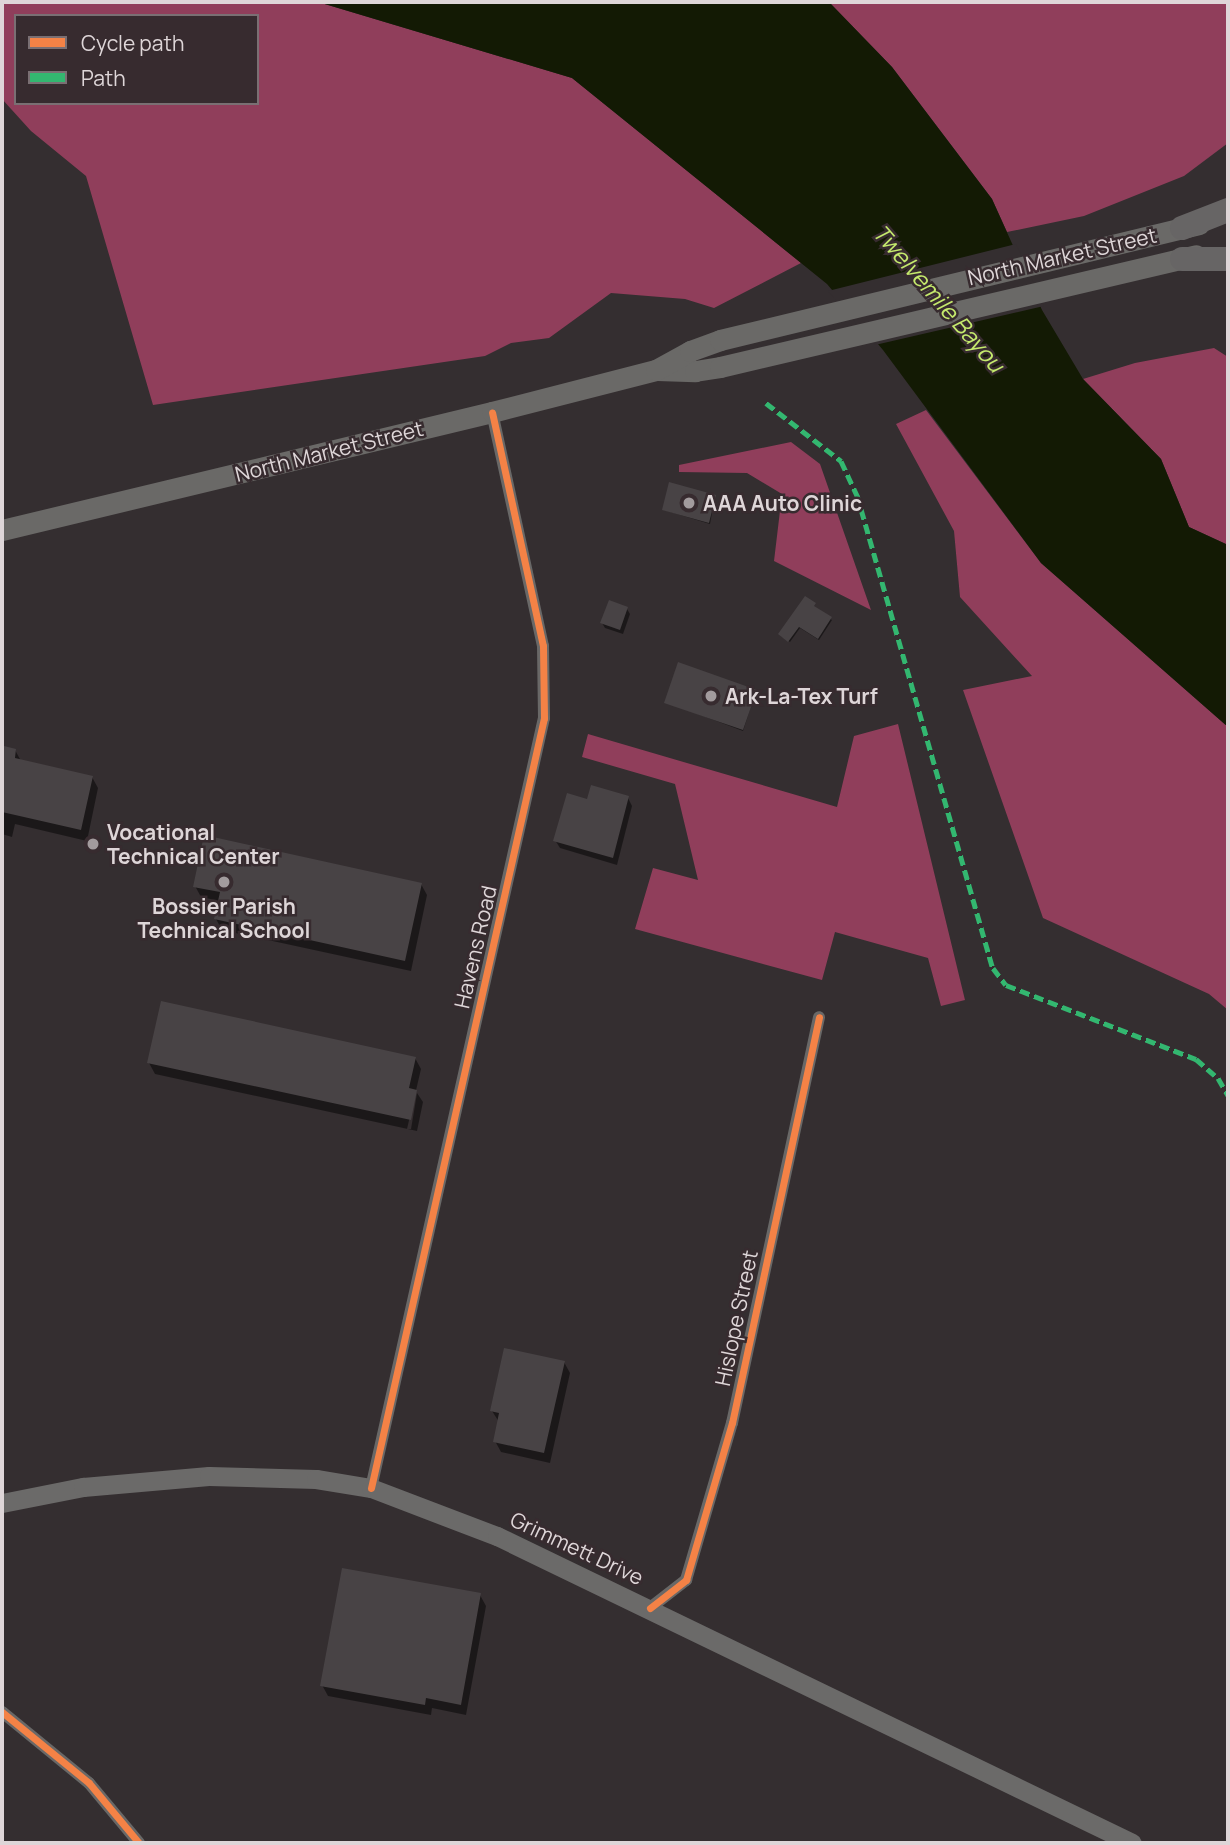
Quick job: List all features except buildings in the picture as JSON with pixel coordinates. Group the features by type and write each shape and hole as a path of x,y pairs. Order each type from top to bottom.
{"highway":[{"path":"1182,228 1228,211"},
{"path":"1182,259 1228,259"}],"main road":[{"name":"North Market Street","path":"2,530 492,412 656,370 690,351 720,340 1228,217"},
{"name":"North Market Street","path":"656,370 695,371 720,367 1120,275 1228,247"},
{"name":"Grimmett Drive","path":"2,1503 83,1487 209,1476 316,1479 371,1488 447,1514 650,1608 1132,1843"}],"street":[{"name":"Havens Road","path":"371,1488 544,718 542,646 492,412"},
{"name":"Hislope Street","path":"650,1608 686,1580 728,1436 819,1017"},
{"path":"2,1712 89,1783 139,1843"}],"shaded area":[{"path":"2,2 318,2 572,78 801,263 714,308 685,299 611,293 549,338 511,343 485,356 153,405 86,176 31,131 2,99"},
{"path":"829,2 1228,2 1228,143 1184,176 1084,216 1007,232 992,199 892,67"},
{"path":"1214,348 1228,357 1228,545 1189,527 1161,459 1083,379 1135,363"},
{"path":"926,410 1041,563 1228,727 1228,1010 1209,994 1043,918 963,690 1032,676 960,597 954,531 896,424"},
{"path":"791,442 820,464 871,610 774,561 782,494 747,473 679,472 679,465"},
{"path":"898,724 965,1000 941,1006 928,958 835,932 822,980 635,929 653,868 698,880 675,784 582,757 588,734 837,807 854,736"}],"water":[{"name":"Twelvemile Bayou","path":"318,2 829,2 892,67 992,199 1042,310 1083,379 1161,459 1189,527 1228,545 1228,727 1041,563 883,350 827,284 572,78"}],"pier":[{"path":"1016,244 1044,306 875,345 828,291"}],"marked path":[{"path":"766,403 841,461 857,495 993,968 1006,985 1196,1059 1218,1078 1228,1095"}],"cycle path":[{"path":"371,1488 544,718 543,646 492,412"},
{"path":"650,1608 686,1580 732,1423 819,1017"},
{"path":"2,1712 89,1783 139,1843"}],"place":[{"name":"AAA Auto Clinic","path":"689,503"},
{"name":"Ark-La-Tex Turf","path":"711,696"},
{"name":"Vocational Technical Center","path":"93,844"},
{"name":"Bossier Parish Technical School","path":"224,882"}]}
